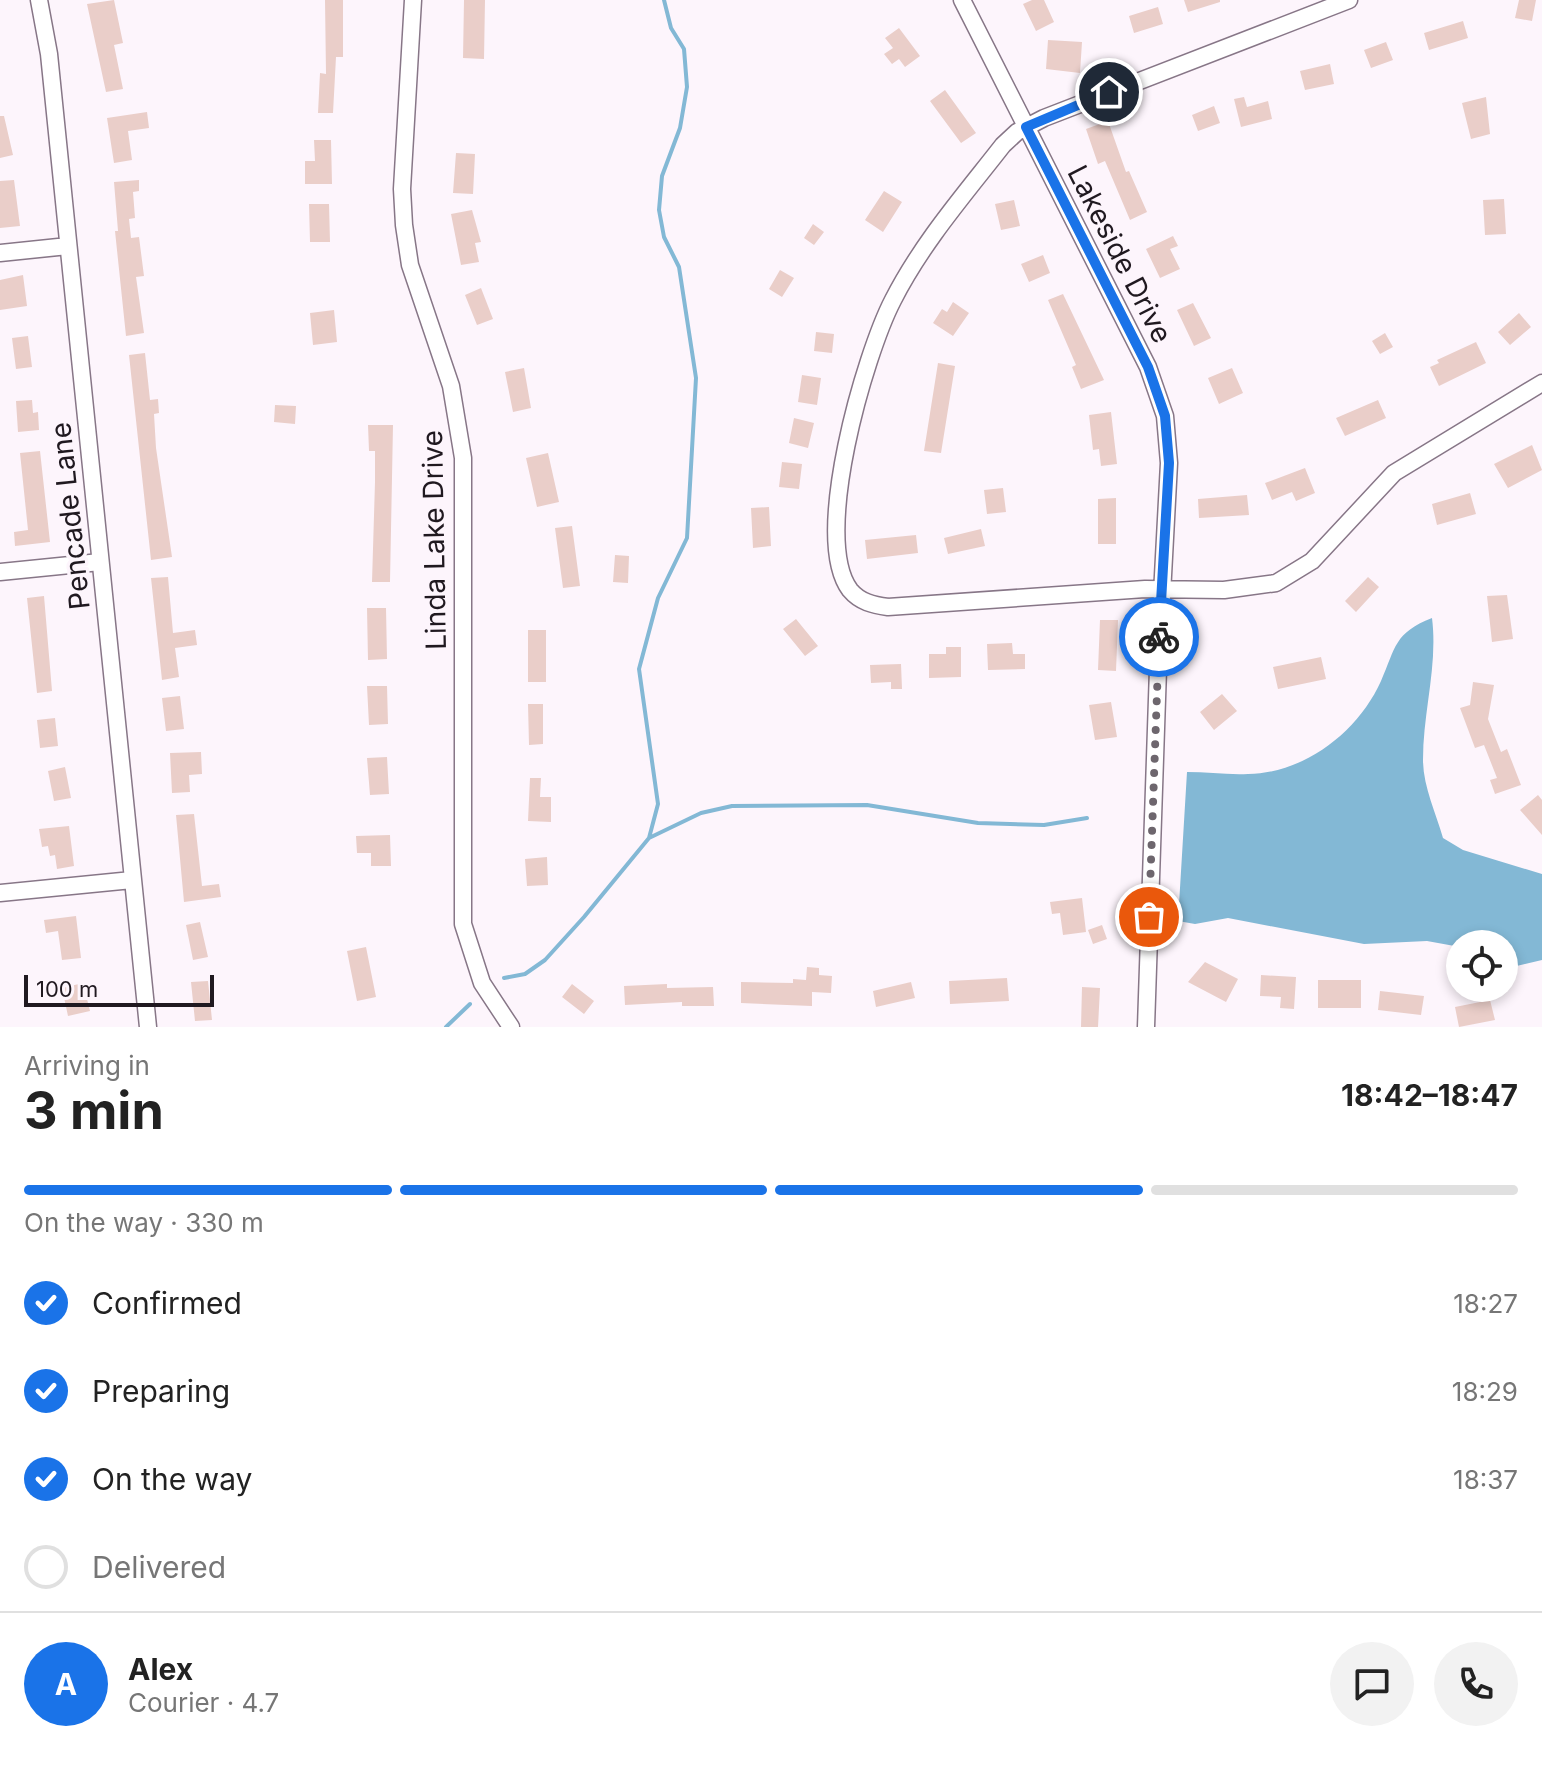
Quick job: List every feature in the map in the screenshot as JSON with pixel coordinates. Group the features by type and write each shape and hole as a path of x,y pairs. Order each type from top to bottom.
{"street":[{"name":"Pencade Lane","path":"39,0 49,54 148,1027"},
{"name":"Linda Lake Drive","path":"413,0 404,225 410,265 451,386 463,458 463,924 482,983 511,1027"},
{"name":"Lakeside Drive","path":"962,0 1148,367 1165,416 1169,463 1146,1027"},
{"path":"1349,0 1026,127 1003,145 912,265 880,326 837,496 836,538 845,580 859,599 888,607 1162,589 1255,588 1290,577 1312,561 1364,501 1394,473 1542,383"},
{"path":"0,253 68,246"},
{"path":"0,572 100,562"},
{"path":"0,893 132,880"}],"water":[{"path":"1432,618 1432,671 1423,760 1425,780 1443,838 1463,850 1542,874 1542,960 1518,966 1518,930 1446,930 1446,944 1427,941 1364,944 1228,918 1195,924 1178,921 1187,772 1269,772 1309,758 1344,733 1359,717 1381,681 1398,642 1410,629"}],"building":[{"path":"114,0 123,43 114,45 123,89 106,92 87,4"},
{"path":"325,0 343,0 343,57 336,57 333,113 318,113 320,73 326,74"},
{"path":"464,0 485,0 484,59 463,58"},
{"path":"1044,0 1054,22 1036,31 1023,4"},
{"path":"1184,0 1220,0 1220,2 1188,12"},
{"path":"1519,0 1536,0 1532,21 1515,18"},
{"path":"1158,7 1163,24 1134,33 1129,16"},
{"path":"1463,21 1468,38 1429,50 1424,33"},
{"path":"899,28 920,56 905,67 899,59 892,64 884,54 893,48 885,38"},
{"path":"1048,40 1082,42 1080,73 1046,69"},
{"path":"1386,42 1393,60 1371,68 1364,50"},
{"path":"1330,64 1334,84 1305,90 1300,71"},
{"path":"945,90 976,133 961,143 930,101"},
{"path":"1244,97 1247,107 1268,101 1272,119 1241,127 1234,99"},
{"path":"1486,97 1490,134 1471,139 1462,103"},
{"path":"1214,106 1220,123 1198,131 1192,115"},
{"path":"147,112 149,128 128,131 132,160 114,163 107,118"},
{"path":"0,116 4,116 13,155 0,158"},
{"path":"1108,121 1126,172 1129,171 1147,212 1130,220 1105,161 1098,164 1086,129"},
{"path":"314,140 331,140 332,184 305,184 305,161 315,161"},
{"path":"456,153 475,154 473,194 453,193"},
{"path":"14,180 20,226 0,228 0,181"},
{"path":"139,180 139,191 133,192 135,218 129,219 131,238 139,237 144,276 136,277 144,333 126,336 115,231 118,231 114,182"},
{"path":"884,191 902,202 883,232 865,220"},
{"path":"1504,199 1506,234 1485,235 1483,200"},
{"path":"1014,200 1020,226 1001,230 995,204"},
{"path":"309,204 329,204 330,242 310,242"},
{"path":"472,210 481,242 475,243 479,262 461,265 451,214"},
{"path":"813,224 824,232 814,245 804,238"},
{"path":"1173,236 1178,246 1170,249 1180,269 1160,278 1146,249"},
{"path":"1043,255 1050,273 1029,282 1021,264"},
{"path":"780,270 794,278 782,297 769,289"},
{"path":"23,275 27,306 0,310 0,280"},
{"path":"481,288 493,319 477,325 465,295"},
{"path":"1063,294 1104,380 1081,389 1072,367 1076,365 1048,300"},
{"path":"953,302 969,313 953,336 933,323 942,309 947,312"},
{"path":"1193,303 1211,338 1194,346 1177,310"},
{"path":"334,310 337,342 313,345 310,313"},
{"path":"1519,313 1531,327 1510,345 1498,332"},
{"path":"816,332 834,334 832,353 814,351"},
{"path":"1385,333 1393,347 1380,354 1372,341"},
{"path":"28,336 32,367 16,369 12,338"},
{"path":"1476,342 1486,363 1439,386 1430,367 1439,363 1437,360"},
{"path":"145,353 150,400 158,399 159,413 154,414 156,448 172,557 151,560 129,355"},
{"path":"938,363 955,366 941,453 924,451"},
{"path":"524,368 531,408 513,412 505,372"},
{"path":"1232,368 1243,393 1219,404 1208,378"},
{"path":"802,375 821,378 817,405 798,402"},
{"path":"32,400 33,413 38,412 39,430 18,432 16,401"},
{"path":"1378,400 1386,418 1345,436 1336,418"},
{"path":"275,405 296,406 295,424 274,422"},
{"path":"1111,412 1117,464 1101,466 1099,449 1093,450 1089,415"},
{"path":"794,418 814,423 808,448 789,443"},
{"path":"368,425 393,425 390,582 372,582 375,451 369,451"},
{"path":"1532,445 1542,470 1508,488 1494,464"},
{"path":"40,451 50,542 15,546 14,532 28,530 20,453"},
{"path":"548,453 559,502 537,507 526,458"},
{"path":"782,462 802,464 799,489 779,487"},
{"path":"1305,468 1315,493 1296,501 1292,492 1272,500 1265,483"},
{"path":"1003,488 1006,512 987,514 984,490"},
{"path":"1470,493 1476,514 1437,525 1432,504"},
{"path":"1247,495 1249,515 1199,518 1198,499"},
{"path":"1116,498 1116,544 1098,544 1098,499"},
{"path":"769,507 771,546 753,548 751,508"},
{"path":"572,526 580,586 563,588 555,528"},
{"path":"981,529 985,546 948,554 944,538"},
{"path":"916,535 918,553 867,559 865,540"},
{"path":"615,555 629,556 628,583 613,582"},
{"path":"168,577 173,633 195,630 197,645 175,648 179,677 162,680 151,578"},
{"path":"1368,577 1379,587 1356,612 1345,601"},
{"path":"1507,595 1513,639 1492,642 1487,596"},
{"path":"44,596 52,691 37,693 27,598"},
{"path":"367,608 386,608 387,659 368,660"},
{"path":"796,619 818,646 805,656 783,629"},
{"path":"1100,620 1118,620 1116,671 1098,670"},
{"path":"528,630 546,630 546,682 528,682"},
{"path":"1012,643 1013,654 1025,654 1025,669 988,670 987,644"},
{"path":"946,647 961,647 961,677 929,678 929,654 946,654"},
{"path":"1321,657 1326,679 1278,689 1273,667"},
{"path":"901,664 902,689 891,689 891,682 871,683 870,665"},
{"path":"1473,682 1494,685 1488,719 1501,752 1507,749 1521,785 1495,794 1490,780 1497,778 1484,745 1475,748 1460,708 1470,705"},
{"path":"367,686 387,686 388,724 369,725"},
{"path":"1222,694 1237,711 1214,730 1200,712"},
{"path":"180,696 184,729 166,731 162,698"},
{"path":"1111,702 1117,737 1095,740 1089,705"},
{"path":"528,704 543,704 543,744 529,745"},
{"path":"55,718 58,746 40,748 37,720"},
{"path":"201,752 202,774 189,775 190,792 172,793 170,753"},
{"path":"387,757 389,794 370,795 367,758"},
{"path":"65,767 71,798 54,801 48,771"},
{"path":"530,778 541,778 540,797 551,797 551,822 528,821"},
{"path":"1538,795 1542,800 1542,835 1520,810"},
{"path":"194,814 202,886 219,884 221,897 184,902 176,815"},
{"path":"69,826 74,866 57,869 55,855 50,856 48,846 42,847 39,829"},
{"path":"390,835 391,866 371,866 371,853 357,853 356,836"},
{"path":"547,857 548,885 527,886 525,859"},
{"path":"1082,898 1086,932 1063,935 1060,913 1052,914 1050,902"},
{"path":"76,916 81,958 62,960 58,931 46,933 44,920"},
{"path":"200,922 208,957 193,960 186,925"},
{"path":"1102,925 1107,939 1093,944 1088,930"},
{"path":"366,947 376,997 357,1001 347,951"},
{"path":"1205,962 1238,979 1226,1002 1188,982"},
{"path":"807,967 819,968 819,975 832,976 831,993 812,992 812,1006 741,1003 741,982 793,983 793,979 806,980"},
{"path":"1261,975 1296,977 1294,1009 1280,1008 1281,997 1260,996"},
{"path":"1007,978 1009,1001 950,1004 949,981"},
{"path":"1318,980 1361,980 1361,1008 1318,1008"},
{"path":"208,981 212,1020 195,1021 191,982"},
{"path":"911,982 915,998 876,1007 873,991"},
{"path":"83,983 90,1011 68,1016 62,988"},
{"path":"572,984 594,1001 584,1014 562,997"},
{"path":"667,984 667,988 713,987 714,1006 682,1006 682,1002 625,1005 624,986"},
{"path":"1082,987 1100,988 1098,1027 1081,1027"},
{"path":"1380,991 1424,996 1421,1015 1378,1010"},
{"path":"1490,1002 1495,1020 1459,1027 1455,1007"}],"waterway":[{"path":"504,978 525,974 545,960 584,917 649,838 658,804 639,669 658,598 687,538 696,378 679,267 664,237 659,210 662,176 680,128 687,87 684,49 671,28 664,0"},
{"path":"649,838 701,813 732,806 867,805 978,823 1044,825 1087,818"},
{"path":"446,1027 470,1004"}],"way so far":[{"path":"1149,917 1159,637"}],"route":[{"path":"1109,92 1026,127 1148,367 1165,416 1169,463 1159,637"}]}
